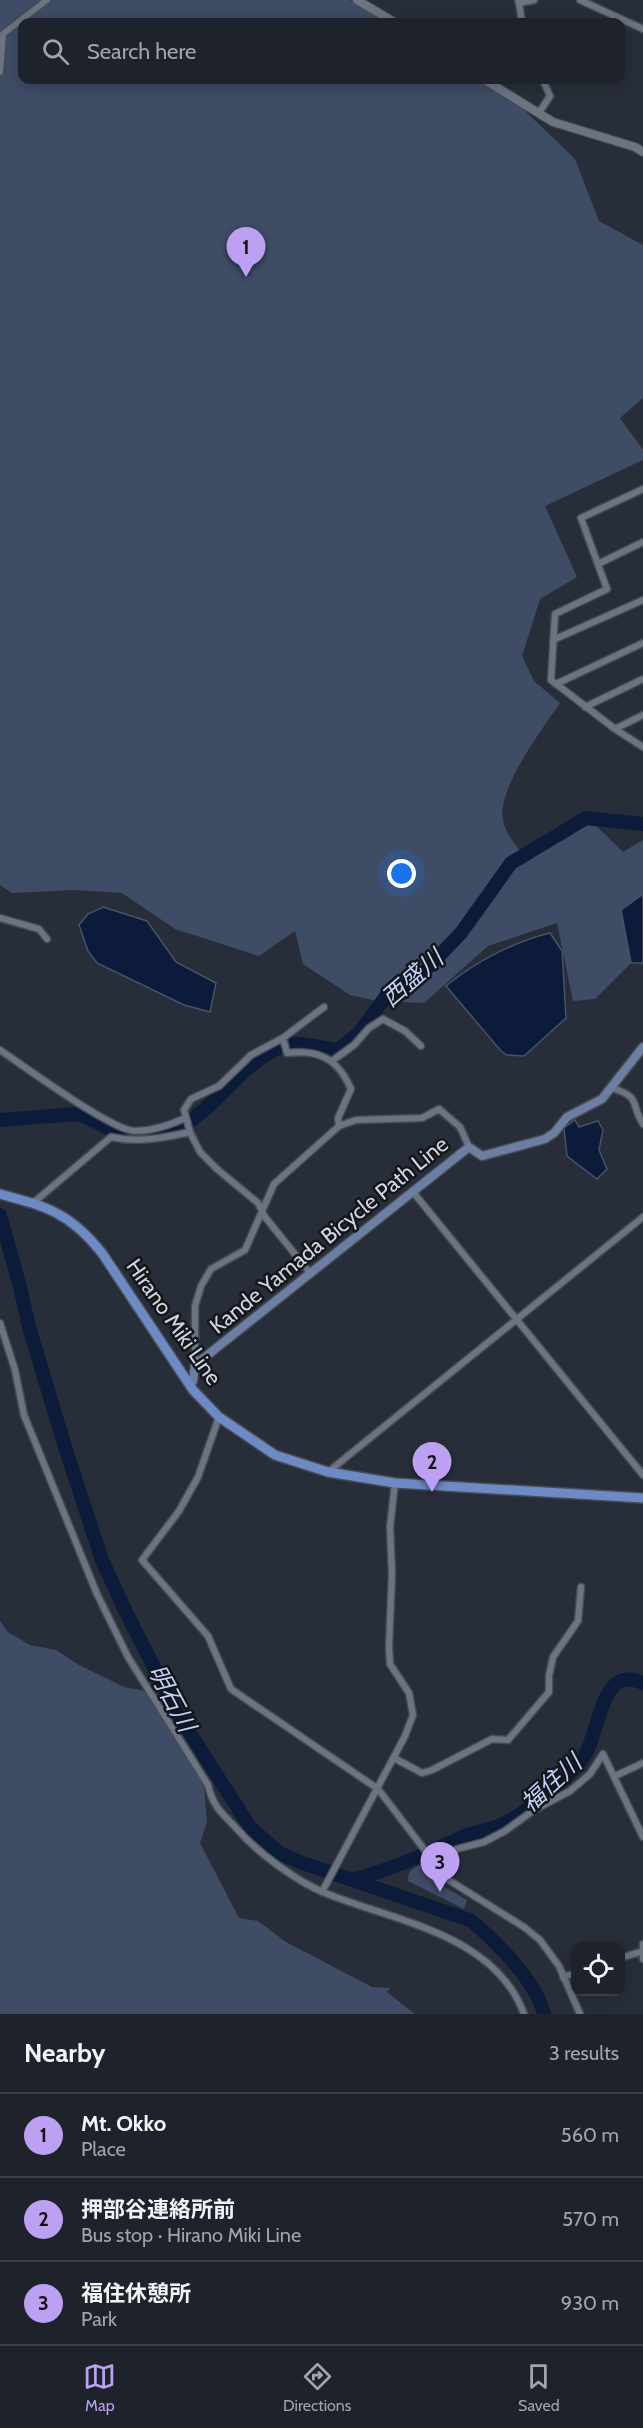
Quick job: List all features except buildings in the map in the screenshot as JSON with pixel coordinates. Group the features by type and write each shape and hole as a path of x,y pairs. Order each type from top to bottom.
{"main road":[{"name":"Kande Yamada Bicycle Path Line","path":"195,1365 469,1147 482,1156 545,1139 554,1133 567,1117 602,1099 643,1047"},
{"name":"Hirano Miki Line","path":"0,1194 45,1207 73,1221 86,1232 193,1385 219,1417 274,1455 328,1472 395,1483 643,1498"},
{"path":"193,1385 195,1365"}],"street":[{"path":"24,18 48,0"},
{"path":"521,18 518,1 534,0"},
{"path":"580,0 619,18"},
{"path":"361,1 388,18"},
{"path":"625,21 643,29"},
{"path":"0,44 3,34 18,23"},
{"path":"0,72 3,34"},
{"path":"492,84 553,122 635,147 643,152"},
{"path":"539,113 550,96 545,84"},
{"path":"643,489 580,518 607,589 555,614 551,680 615,729 643,747"},
{"path":"598,564 643,542"},
{"path":"553,640 643,600"},
{"path":"556,684 643,643"},
{"path":"585,707 643,679"},
{"path":"615,729 643,715"},
{"path":"0,918 39,929 47,939"},
{"path":"311,1274 258,1203 200,1152 189,1132 184,1110 191,1099 219,1086 251,1055 284,1038 324,1007"},
{"path":"332,1061 354,1045 369,1028 383,1019 405,1031 421,1046"},
{"path":"284,1038 287,1053 322,1055 332,1061 351,1089 338,1118 339,1126"},
{"path":"0,1050 121,1128 135,1131 172,1124 185,1118"},
{"path":"612,1088 628,1093 637,1104 640,1122 643,1124"},
{"path":"195,1365 195,1306 201,1286 211,1269 245,1250 274,1185 339,1126 356,1120 422,1118 439,1109 460,1127 469,1147"},
{"path":"33,1203 111,1137 128,1141 160,1139 189,1132"},
{"path":"413,1192 643,1475"},
{"path":"328,1472 643,1217"},
{"path":"0,1323 15,1370 24,1415 97,1594 128,1657 208,1785 212,1802 244,1837 271,1860 322,1892 456,1941 481,1959 509,1986 524,2014"},
{"path":"219,1417 198,1477 179,1510 142,1560 208,1636 231,1689 378,1789 447,1879 524,1927 540,1940 559,1966 580,2014"},
{"path":"322,1892 394,1758 412,1715 409,1693 390,1664 392,1562 390,1527 395,1483"},
{"path":"394,1758 422,1773 492,1738 508,1740 549,1692 549,1676 553,1657 579,1621 581,1587"},
{"path":"435,1862 457,1849 484,1842 498,1835 534,1810 570,1791 590,1773 603,1754 643,1837"},
{"path":"615,1776 643,1763"},
{"path":"625,1958 642,1954 643,1944"},
{"path":"563,1977 571,1975"}],"shaded area":[{"path":"0,0 350,0 379,18 18,18 18,84 484,84 520,106 575,159 599,221 643,245 643,398 620,418 643,450 643,460 545,506 577,577 540,599 522,656 534,681 560,703 519,766 506,793 502,812 507,831 521,852 590,820 623,852 643,840 643,894 621,910 631,963 595,999 573,1001 557,923 488,946 424,1003 376,1001 350,995 303,964 295,931 259,956 175,929 122,893 75,890 12,893 0,885"},
{"path":"643,894 643,963 631,963 621,910"},
{"path":"103,907 147,921 176,962 216,983 210,1012 184,1005 97,963 88,951 79,925 88,914"},
{"path":"550,933 562,951 566,1018 524,1056 507,1055 501,1051 446,986 495,954"},
{"path":"575,1120 579,1127 598,1121 603,1130 599,1150 607,1169 597,1179 567,1156 564,1128"},
{"path":"0,1621 8,1632 30,1645 56,1650 79,1665 124,1687 145,1691 204,1786 207,1822 200,1843 239,1918 258,1921 286,1942 372,1987 390,1988 387,1992 415,2014 0,2014"},
{"path":"426,1862 441,1885 467,1900 464,1909 408,1881 411,1871"}],"waterway":[{"name":"西盛川","path":"0,1120 77,1114 132,1136 159,1134 181,1126 200,1113 251,1066 270,1053 292,1044 338,1050 359,1033 387,995 414,982 461,933 511,863 586,818 643,824"},
{"name":"明石川","path":"0,1215 29,1327 102,1560 177,1713 250,1827 279,1853 300,1862 470,1920 514,1962 533,1988 544,2014"},
{"name":"福住川","path":"352,1880 380,1872 468,1835 501,1825 532,1806 579,1763 586,1752 602,1706 617,1683 628,1679 643,1683"}],"place":[{"name":"Mt. Okko","path":"246,277"},
{"name":"押部谷連絡所前","path":"432,1492"},
{"name":"福住休憩所","path":"440,1892"}]}
